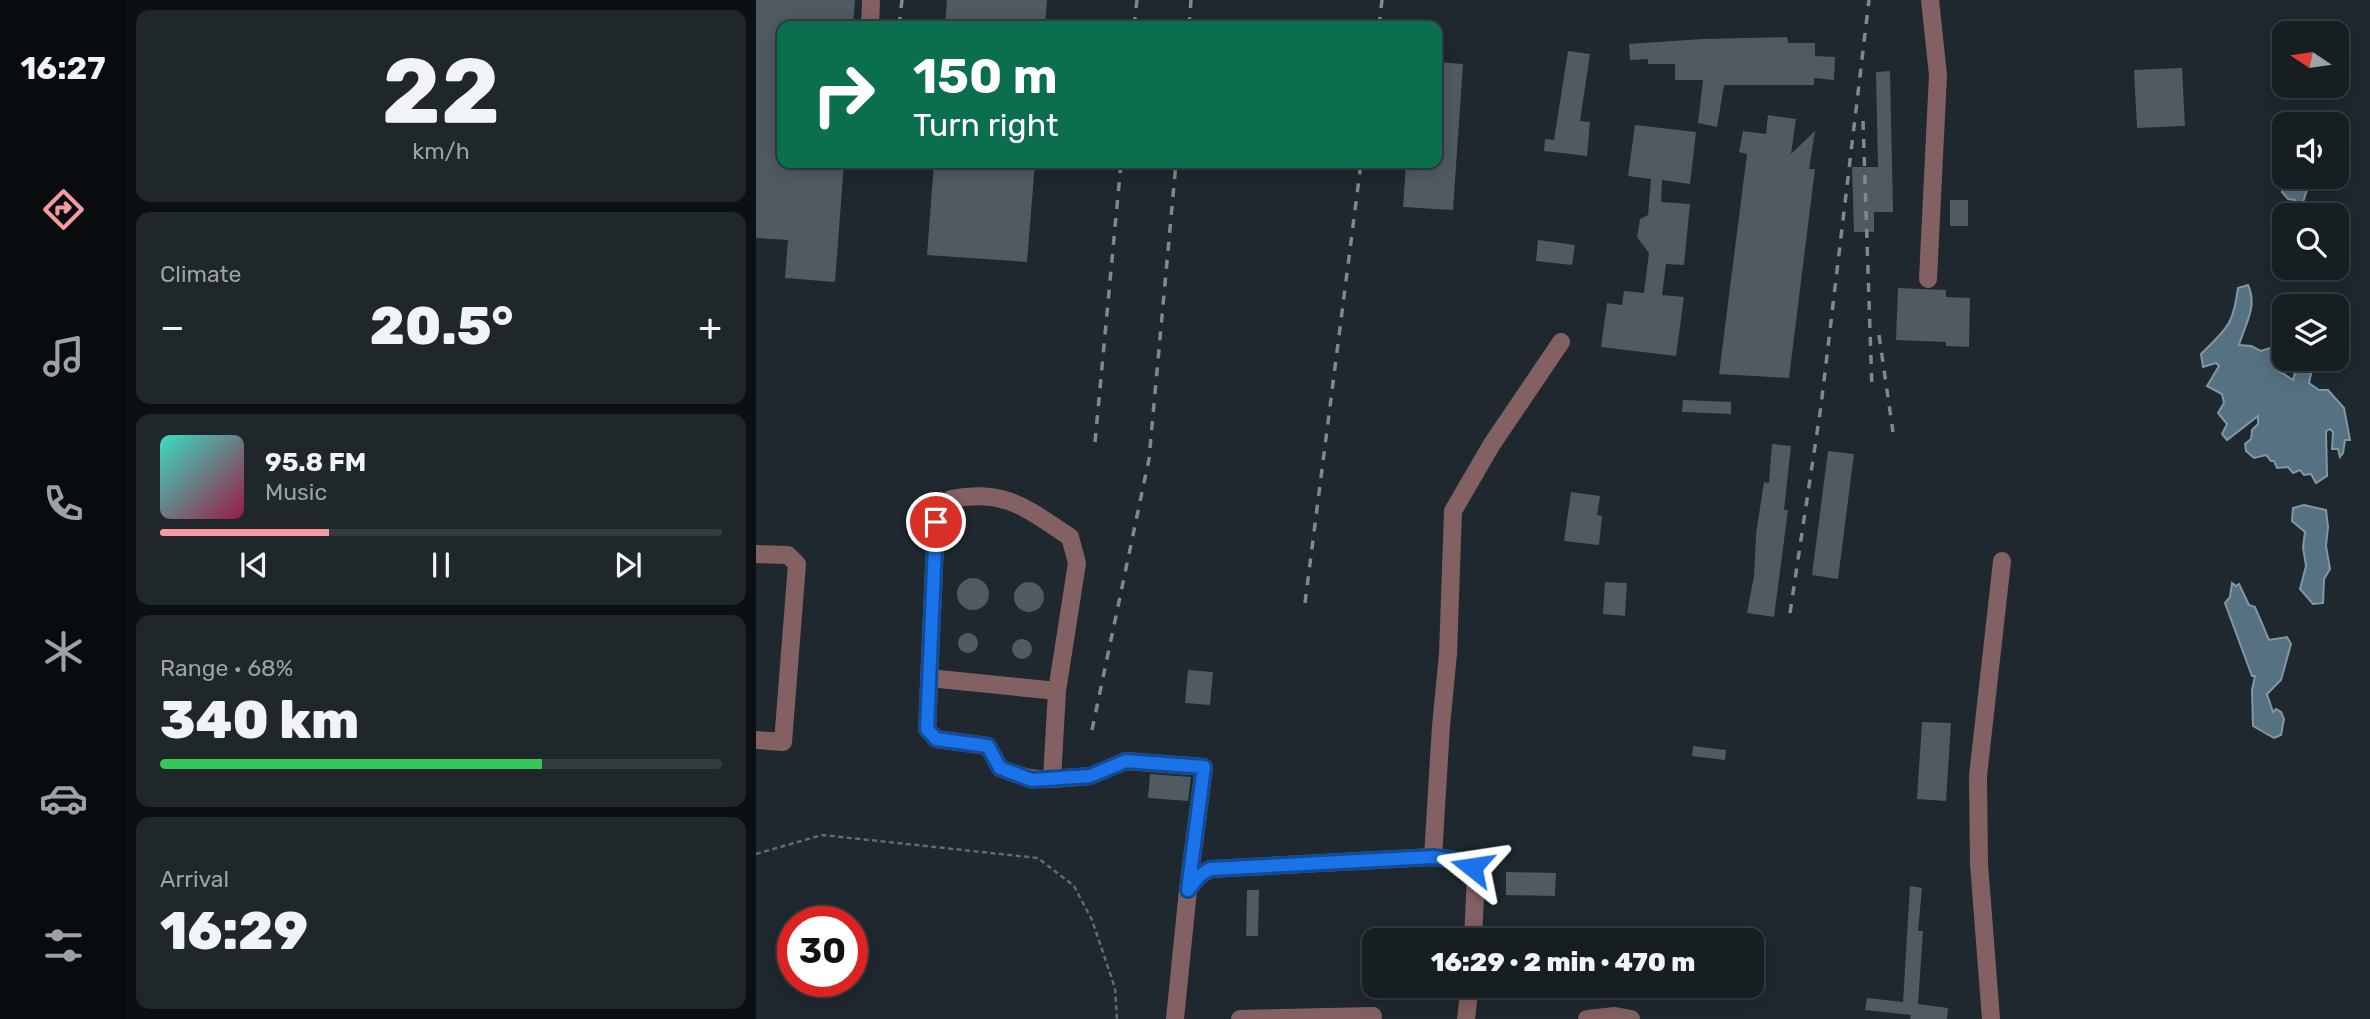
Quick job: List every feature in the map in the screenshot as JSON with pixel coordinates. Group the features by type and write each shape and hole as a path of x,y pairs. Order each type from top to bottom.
{"street":[{"path":"870,21 872,0"},
{"path":"1928,279 1938,75 1930,0"},
{"path":"1433,857 1448,654 1453,511 1492,444 1561,342"},
{"path":"1052,779 1057,691 1077,563 1070,537 1014,502 976,494 951,499 936,522 927,729 936,739 988,746 1000,768 1032,780 1052,779 1090,776 1126,761 1204,767 1175,1019"},
{"path":"756,554 788,555 797,564 783,742 756,740"},
{"path":"1991,1019 1979,864 1979,776 2002,561"},
{"path":"929,678 1057,691"},
{"path":"1188,890 1199,876 1210,869 1433,857 1463,861 1472,867 1476,874 1474,928"},
{"path":"1466,1019 1468,998"},
{"path":"1240,1019 1373,1016"},
{"path":"1587,1019 1615,1016 1631,1019"}],"path":[{"path":"756,854 822,835 1038,858 1074,886 1092,920 1115,988 1116,1019"}],"water":[{"path":"2283,189 2307,189 2303,203 2288,199 2282,192"},
{"path":"2248,285 2252,301 2239,345 2251,346 2261,351 2270,348 2272,371 2279,371 2293,380 2295,371 2312,371 2309,383 2319,390 2328,390 2344,408 2350,440 2345,440 2340,457 2338,449 2332,449 2333,432 2330,429 2326,431 2327,476 2316,483 2311,474 2304,475 2300,470 2293,473 2288,467 2277,468 2274,461 2266,455 2254,458 2246,451 2245,444 2251,439 2252,430 2258,424 2258,416 2227,440 2222,434 2227,424 2218,413 2224,403 2222,394 2207,386 2219,366 2216,363 2203,367 2201,354 2231,319 2238,288"},
{"path":"2304,505 2326,510 2326,546 2330,569 2324,579 2323,603 2313,604 2300,589 2306,566 2303,547 2305,532 2292,521 2293,508"},
{"path":"2232,583 2236,586 2239,584 2249,605 2255,607 2269,640 2287,637 2291,644 2281,680 2267,694 2273,712 2276,709 2281,712 2284,719 2281,735 2274,738 2253,726 2252,690 2255,676 2252,676 2225,603 2230,597"}],"building":[{"path":"756,0 855,0 853,21 777,21 777,168 844,168 835,282 785,278 788,240 756,238"},
{"path":"947,0 1047,0 1045,21 945,21"},
{"path":"1787,37 1788,43 1815,43 1815,56 1835,57 1834,80 1814,78 1814,85 1724,85 1717,127 1698,123 1703,80 1675,80 1675,64 1648,64 1648,59 1630,60 1629,44"},
{"path":"1568,51 1590,54 1580,121 1590,122 1587,156 1544,151 1545,139 1554,140"},
{"path":"1442,62 1463,64 1453,210 1403,207 1406,168 1442,168"},
{"path":"2182,68 2185,126 2137,128 2134,70"},
{"path":"1890,71 1893,212 1874,212 1874,232 1854,232 1852,167 1878,167 1876,72"},
{"path":"1768,115 1796,119 1791,154 1815,131 1809,169 1815,169 1789,378 1719,374 1747,154 1739,152 1743,131 1766,134"},
{"path":"1635,125 1696,132 1690,184 1662,180 1661,202 1690,204 1684,265 1666,264 1662,295 1684,297 1676,356 1601,347 1607,303 1622,305 1624,291 1644,293 1649,253 1637,237 1640,219 1648,215 1651,179 1628,176"},
{"path":"934,168 1035,168 1027,262 927,255"},
{"path":"1950,200 1968,200 1968,226 1950,226"},
{"path":"1538,240 1575,245 1572,265 1536,261"},
{"path":"1898,288 1946,290 1946,297 1970,298 1969,347 1946,346 1946,342 1896,340"},
{"path":"1683,400 1731,402 1731,414 1682,412"},
{"path":"1772,444 1791,446 1784,510 1788,510 1774,617 1747,613 1754,576 1756,534 1764,482 1769,483"},
{"path":"1828,451 1854,454 1838,579 1812,575"},
{"path":"1571,492 1600,496 1597,515 1602,516 1599,545 1564,541"},
{"path":"973,578 984,583 989,594 984,605 973,610 962,605 957,594 962,583"},
{"path":"1029,582 1035,583 1043,591 1043,603 1035,611 1029,612 1023,611 1015,603 1014,597 1015,591 1023,583"},
{"path":"1605,582 1627,583 1625,616 1603,614"},
{"path":"968,633 975,636 978,643 975,650 968,653 961,650 958,643 961,636"},
{"path":"1022,639 1029,642 1032,649 1029,656 1022,659 1015,656 1012,649 1015,642"},
{"path":"1188,670 1213,672 1210,705 1185,703"},
{"path":"1922,722 1951,723 1946,801 1917,799"},
{"path":"1693,746 1726,750 1725,760 1692,756"},
{"path":"1150,774 1191,777 1188,801 1148,798"},
{"path":"1506,872 1556,873 1555,896 1506,895"},
{"path":"1910,886 1922,888 1918,931 1923,931 1918,1004 1948,1008 1947,1019 1910,1019 1911,1015 1865,1010 1867,998 1903,1002"},
{"path":"1247,890 1259,890 1258,936 1246,936"}],"railway":[{"path":"900,21 902,0"},
{"path":"1135,21 1137,0"},
{"path":"1189,21 1191,0"},
{"path":"1380,21 1382,0"},
{"path":"1790,613 1821,406 1869,0"},
{"path":"1863,121 1872,390"},
{"path":"1095,442 1121,168"},
{"path":"1092,730 1149,459 1176,168"},
{"path":"1305,603 1360,168"},
{"path":"1879,335 1893,432"}],"route":[{"path":"936,522 927,729 936,739 988,746 1000,768 1032,780 1090,776 1126,761 1204,767 1188,890 1199,876 1210,869 1433,857 1463,861 1472,867"}]}
